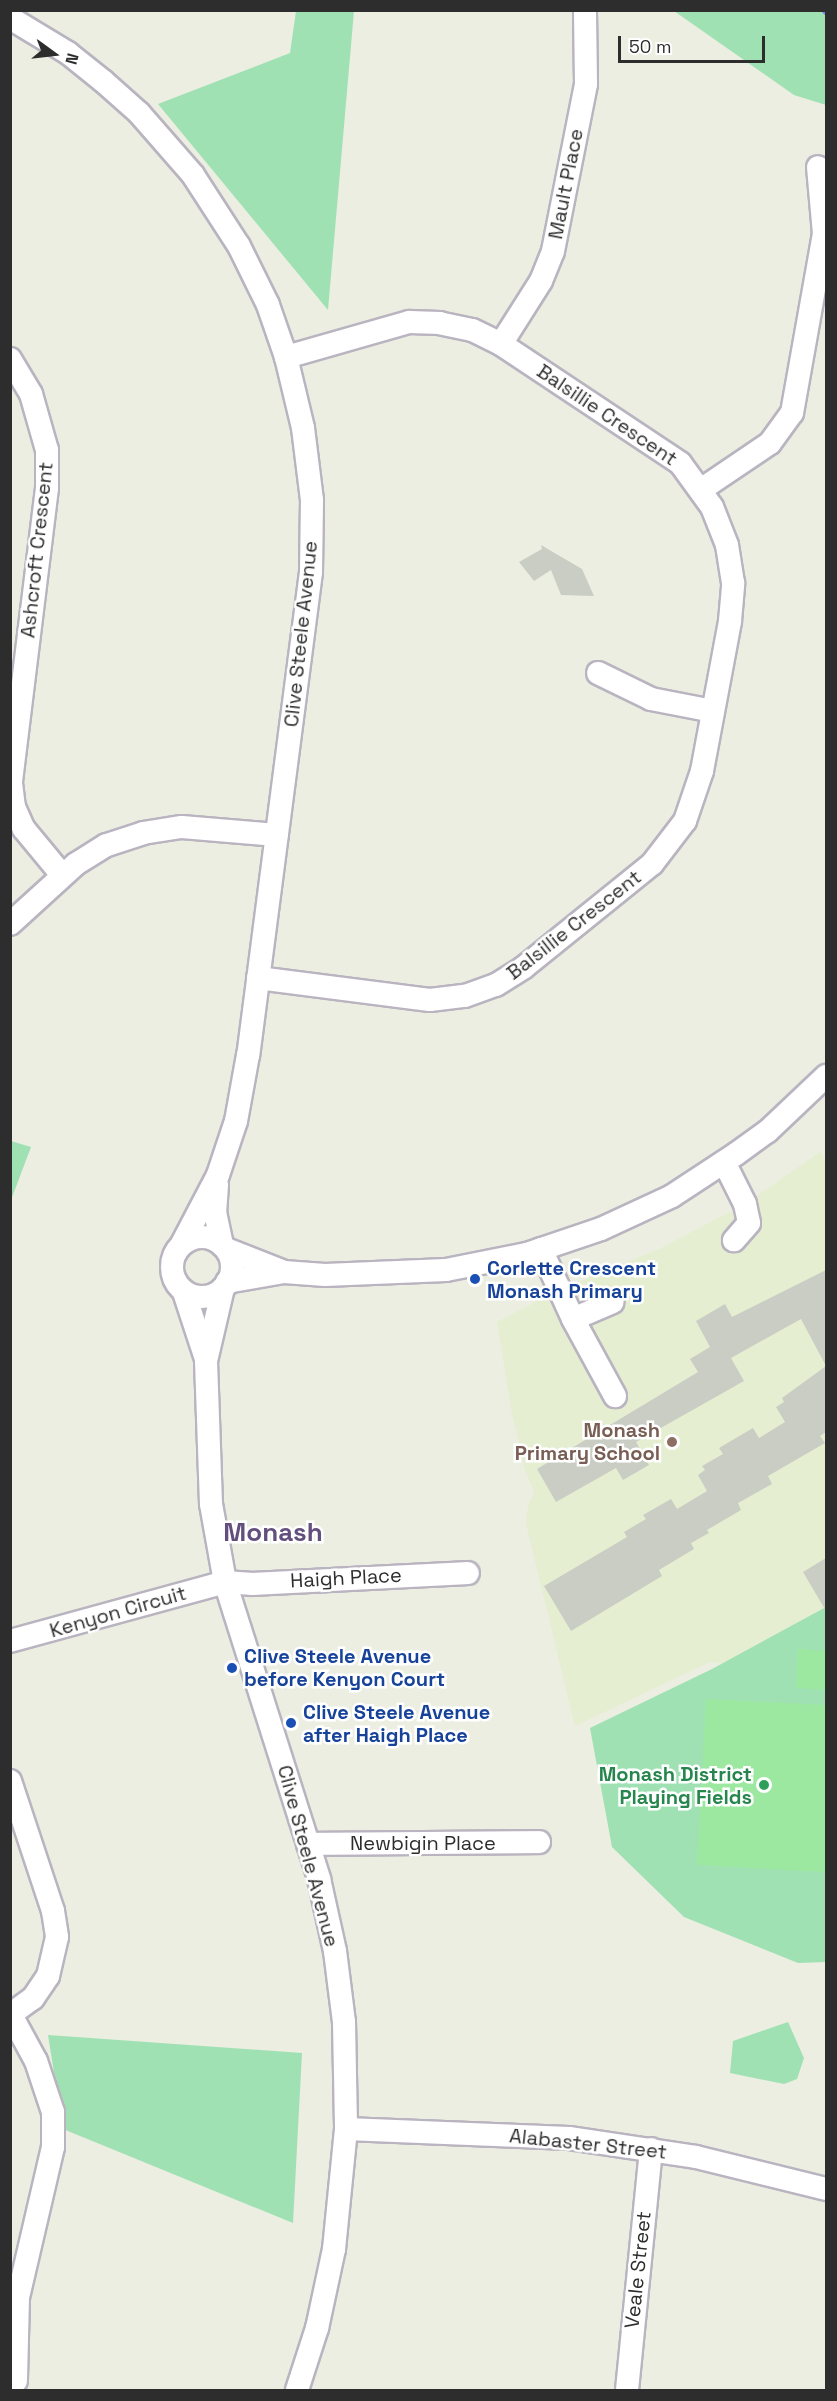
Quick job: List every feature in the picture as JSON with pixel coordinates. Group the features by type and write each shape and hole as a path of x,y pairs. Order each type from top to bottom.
{"street":[{"name":"Mault Place","path":"501,344 541,281 552,251 586,84 585,10"},
{"name":"Clive Steele Avenue","path":"10,18 68,53 103,81 139,113 194,175 257,282 286,357 303,429 312,500 311,572 242,1090 218,1175 214,1212 224,1247"},
{"path":"702,489 770,443 792,413 824,234 818,167"},
{"name":"Balsillie Crescent","path":"258,978 430,1000 465,996 496,986 523,968 665,850 692,805 713,711 733,583 727,544 702,489 680,463 651,440 501,344 451,325 409,322 286,357"},
{"name":"Ashcroft Crescent","path":"10,359 31,394 47,450 47,488 10,783 14,807 24,829 62,875"},
{"path":"598,673 651,699 713,711"},
{"path":"10,924 62,875 107,845 143,833 182,827 277,835"},
{"path":"284,1272 224,1247 207,1237 182,1244 172,1268 184,1292 208,1296 225,1285 284,1272 405,1274 446,1270 541,1249 601,1229 651,1205 724,1162 768,1131 826,1076"},
{"path":"724,1162 745,1204 749,1223 734,1240"},
{"name":"Clive Steele Avenue","path":"182,1244 218,1175"},
{"path":"224,1247 231,1262 225,1285"},
{"path":"541,1249 573,1319 615,1396"},
{"name":"Clive Steele Avenue","path":"225,1285 206,1361 207,1465 225,1582 308,1844 335,1951 344,2022 346,2129 334,2249 317,2328 297,2391"},
{"name":"Clive Steele Avenue","path":"184,1292 206,1361"},
{"path":"573,1319 613,1302"},
{"name":"Haigh Place","path":"225,1582 253,1584 468,1573"},
{"name":"Kenyon Circuit","path":"10,1641 225,1582"},
{"path":"10,1781 53,1911 57,1937 48,1976 33,1998 11,2015 49,2095 53,2147 18,2297 16,2381"},
{"name":"Newbigin Place","path":"308,1844 538,1842"},
{"name":"Alabaster Street","path":"346,2129 569,2138 651,2149 826,2189"},
{"name":"Veale Street","path":"627,2391 651,2149"}],"shaded area":[{"name":"Monash Primary School","path":"820,1152 826,1160 826,1699 785,1670 710,1662 575,1726 526,1524 528,1506 534,1492 525,1470 512,1414 497,1322 559,1290 661,1248 745,1204"}],"green space":[{"path":"296,11 354,11 328,310 158,104 290,53"},
{"path":"674,11 826,11 826,105 794,95"},
{"path":"10,1141 31,1147 11,1200"},
{"path":"826,1607 826,1962 798,1963 684,1917 612,1847 590,1728 712,1669"},
{"path":"798,1649 826,1651 826,1690 796,1688"},
{"name":"Monash District Playing Fields","path":"706,1699 826,1705 826,1872 697,1865"},
{"path":"788,2022 804,2058 797,2079 784,2084 730,2073 733,2041"},
{"path":"48,2035 302,2053 293,2223 63,2129"}],"building":[{"path":"541,545 582,569 594,596 561,595 551,570 534,581 519,562 542,549"},
{"path":"826,1270 826,1366 801,1319 731,1358 744,1381 636,1442 649,1465 623,1480 616,1468 556,1502 537,1469 698,1372 690,1359 710,1347 696,1321 725,1304 732,1317"},
{"path":"826,1366 826,1432 820,1436 825,1443 768,1476 772,1484 738,1503 741,1510 707,1530 709,1533 691,1543 694,1549 659,1570 662,1576 571,1631 544,1586 627,1537 624,1532 646,1519 643,1515 671,1499 677,1509 707,1491 698,1475 705,1470 702,1466 723,1454 719,1448 753,1428 759,1438 785,1422 776,1407 784,1402 782,1398"},
{"path":"826,1558 826,1611 803,1572"}],"place":[{"name":"Corlette Crescent Monash Primary","path":"475,1279"},
{"name":"Monash Primary School","path":"672,1442"},
{"name":"Clive Steele Avenue before Kenyon Court","path":"232,1668"},
{"name":"Clive Steele Avenue after Haigh Place","path":"291,1723"},
{"name":"Monash District Playing Fields","path":"764,1785"}],"district":[{"name":"Monash","path":"273,1533"}]}
